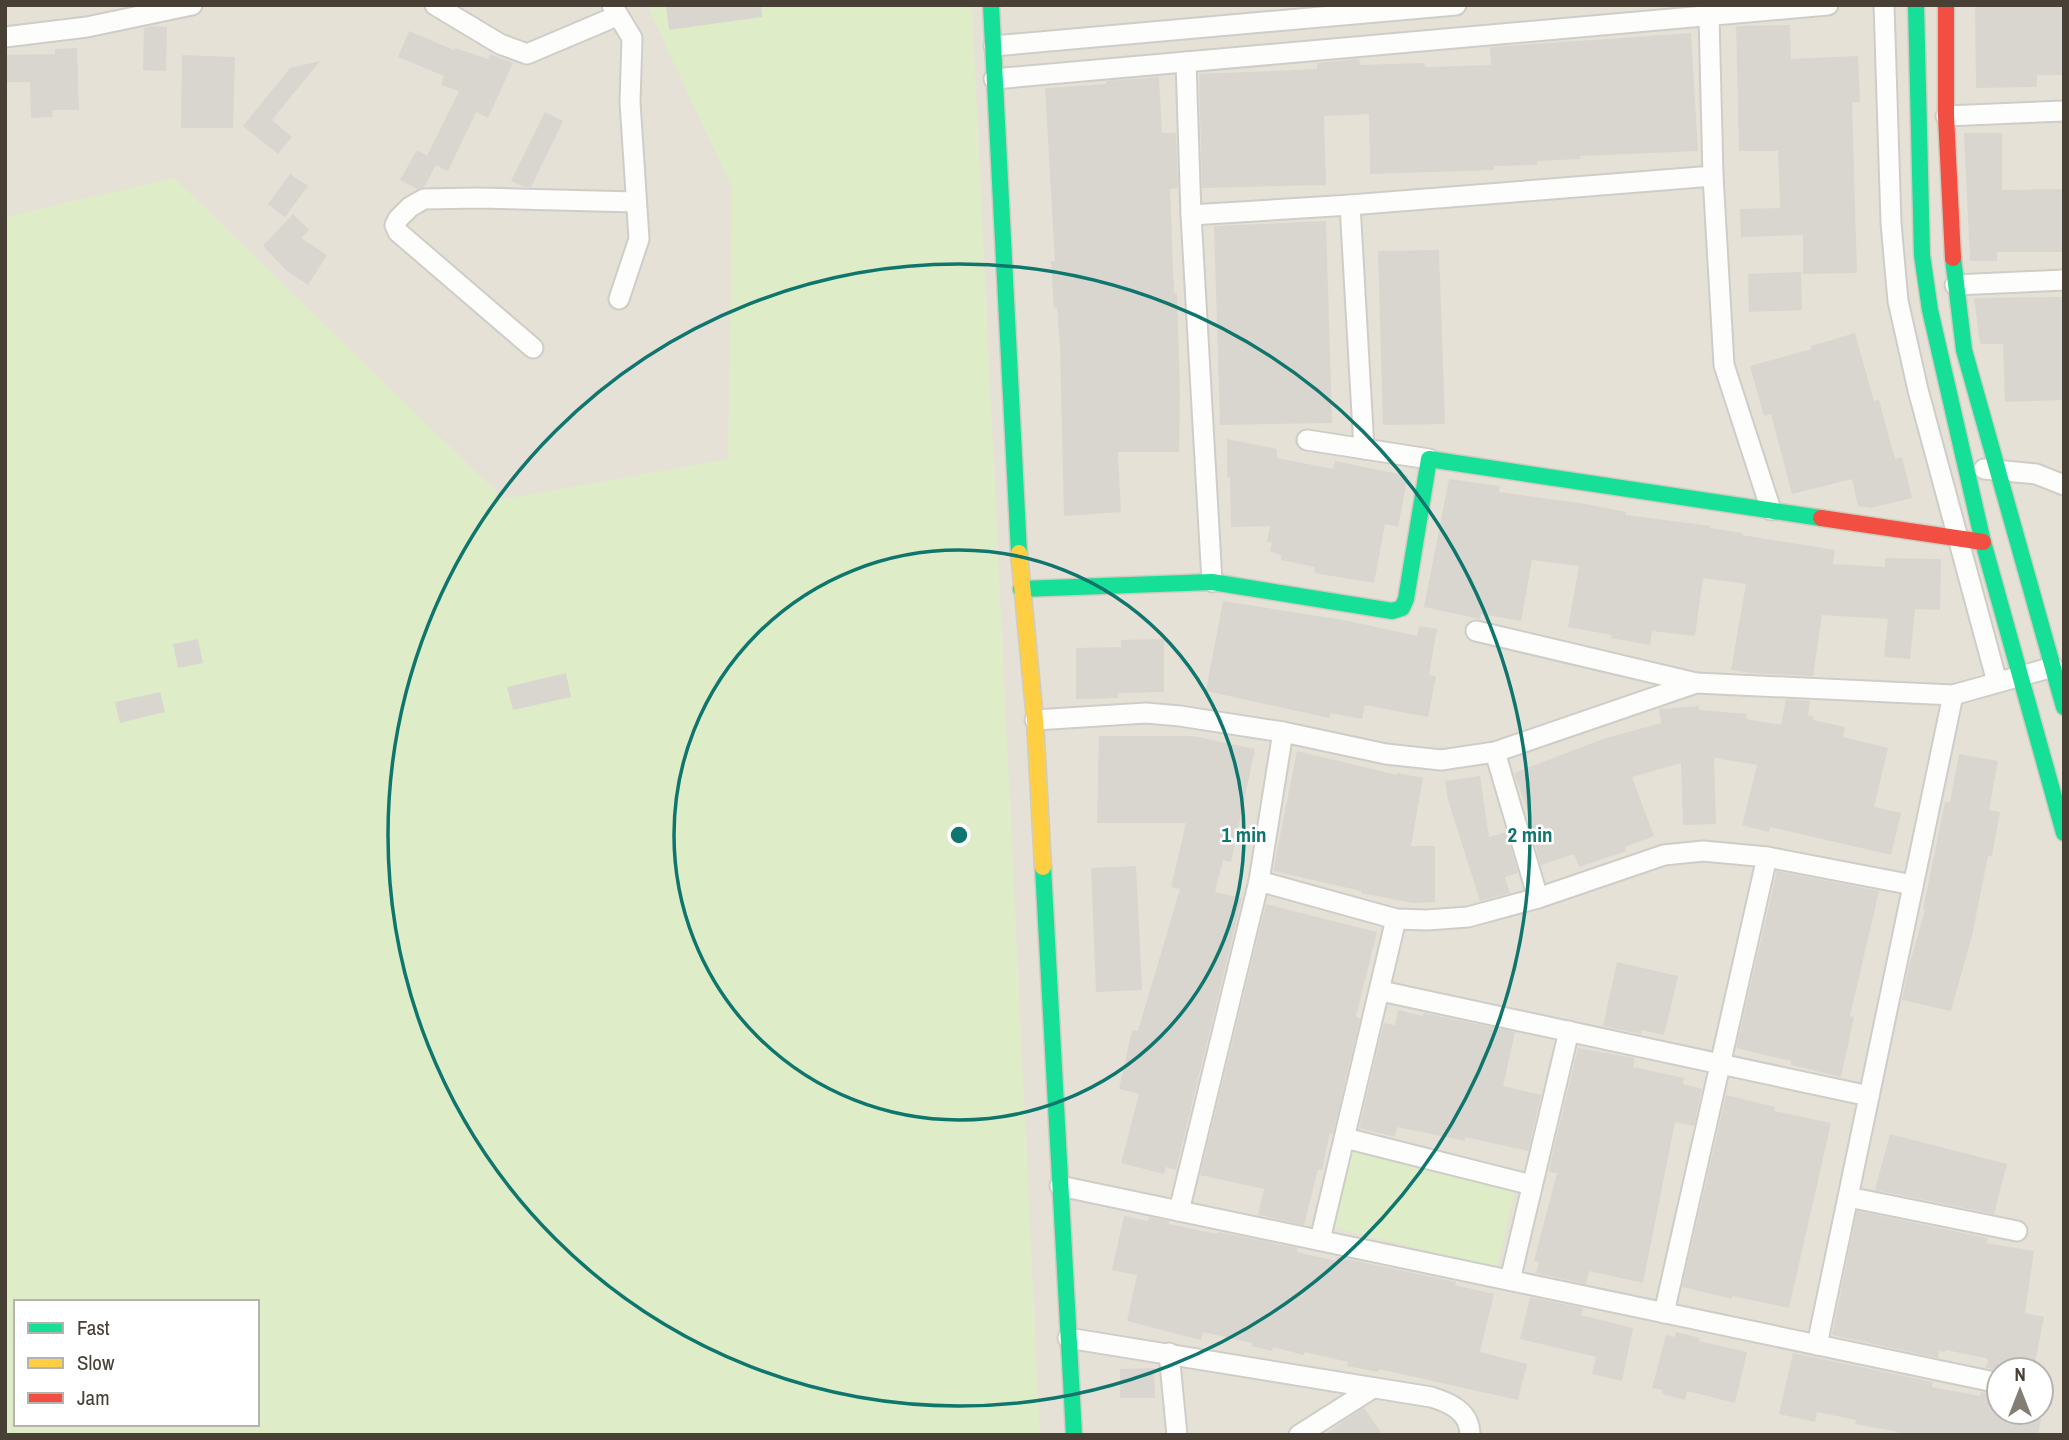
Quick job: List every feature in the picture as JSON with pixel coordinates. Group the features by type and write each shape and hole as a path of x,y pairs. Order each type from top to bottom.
{"street":[{"path":"5,37 87,27 192,5"},
{"path":"435,5 500,44 527,54 615,11 632,38 630,102 639,239 619,299"},
{"path":"991,5 1021,589 1035,720 1074,1435"},
{"path":"995,46 1456,5"},
{"path":"994,79 1828,5"},
{"path":"1884,5 1891,223 1898,301 1918,390 1997,682"},
{"path":"1916,5 1922,255 1930,310 1983,542 2064,833"},
{"path":"1946,5 1946,116 1955,285 1964,349 2064,707"},
{"path":"1709,16 1713,176 1724,365 1771,510"},
{"path":"1186,62 1191,215 1212,582"},
{"path":"1946,116 2064,111"},
{"path":"1191,215 1713,176"},
{"path":"533,348 398,232 395,225 398,219 410,207 424,199 635,202"},
{"path":"1350,205 1364,449"},
{"path":"1955,285 2064,280"},
{"path":"1307,440 1983,542"},
{"path":"1021,589 1212,582 1392,611 1402,608 1406,599 1429,459"},
{"path":"1966,470 1996,469 2036,474 2064,485"},
{"path":"1476,631 1696,684 1953,695 2053,667"},
{"path":"1035,720 1146,713 1180,716 1413,758 1441,760 1495,752 1696,684"},
{"path":"1817,1345 1953,695"},
{"path":"1179,1211 1259,881 1283,733"},
{"path":"1495,752 1538,898"},
{"path":"1259,881 1396,919 1427,920 1468,917 1538,898 1664,855 1703,851 1767,857 1913,885"},
{"path":"1664,1313 1767,857"},
{"path":"1320,1240 1396,919"},
{"path":"1381,990 1869,1096"},
{"path":"1510,1280 1569,1031"},
{"path":"1345,1138 1532,1185"},
{"path":"1060,1186 1985,1381"},
{"path":"1848,1197 2017,1231"},
{"path":"1068,1338 1431,1397 1448,1402 1460,1410 1468,1422 1470,1435"},
{"path":"1169,1353 1177,1435"},
{"path":"1300,1435 1373,1388"}],"shaded area":[{"path":"5,5 2064,5 2064,1435 5,1435"}],"green space":[{"path":"647,5 972,5 1040,1435 5,1435 5,217 174,178 504,499 728,459 732,188"},
{"path":"1352,1149 1515,1189 1497,1268 1333,1227"}],"building":[{"path":"666,5 761,5 762,17 669,30"},
{"path":"1975,5 2064,5 2064,75 2037,75 2037,87 1976,88"},
{"path":"1790,25 1791,59 1858,56 1860,102 1852,102 1857,273 1803,274 1803,235 1741,237 1740,209 1780,208 1778,151 1739,151 1736,26"},
{"path":"167,27 166,71 143,70 144,28"},
{"path":"409,31 454,50 455,48 488,59 490,54 513,63 488,118 476,112 448,171 436,165 424,187 417,189 400,180 417,150 427,156 459,91 441,85 444,76 398,57"},
{"path":"1691,33 1698,151 1580,156 1580,159 1537,161 1537,165 1494,166 1494,170 1370,174 1369,114 1324,116 1326,185 1202,188 1199,74 1317,69 1317,63 1359,59 1360,65 1491,65 1490,47"},
{"path":"77,48 79,110 52,110 53,117 31,118 30,82 5,82 5,55 55,54 55,49"},
{"path":"182,55 235,57 233,128 181,128"},
{"path":"320,61 272,120 292,137 278,154 243,126 290,68"},
{"path":"1159,77 1162,133 1176,133 1178,188 1170,189 1174,293 1177,293 1179,452 1118,452 1121,512 1064,516 1060,347 1051,261 1055,261 1045,88"},
{"path":"545,112 563,121 531,187 524,187 511,181"},
{"path":"1964,133 2002,133 2002,190 2064,189 2064,252 1997,252 1997,261 1970,261"},
{"path":"290,174 308,186 285,217 268,204"},
{"path":"293,214 309,230 301,238 327,255 308,285 287,271 263,246"},
{"path":"1326,221 1332,423 1220,425 1214,226"},
{"path":"1439,250 1445,424 1383,425 1378,251"},
{"path":"1801,272 1802,310 1749,312 1748,274"},
{"path":"2064,297 2064,400 2005,402 2003,344 1980,344 1974,298"},
{"path":"1855,333 1874,401 1879,400 1895,459 1902,457 1912,498 1870,508 1858,506 1852,479 1792,494 1771,414 1764,416 1750,366 1812,349 1811,346"},
{"path":"1227,439 1277,449 1277,458 1333,469 1335,461 1408,476 1398,527 1385,524 1374,583 1314,573 1315,567 1281,560 1282,556 1270,551 1272,542 1267,542 1270,526 1231,527"},
{"path":"1449,479 1500,486 1499,492 1586,504 1626,512 1626,515 1711,526 1710,528 1742,535 1835,550 1833,564 1885,567 1885,558 1941,559 1940,610 1915,609 1910,659 1884,657 1888,619 1822,615 1813,676 1731,670 1746,584 1703,578 1695,636 1652,631 1650,645 1568,627 1579,566 1532,560 1521,621 1481,614 1480,619 1424,607"},
{"path":"1223,601 1349,621 1417,636 1419,626 1437,629 1429,675 1436,676 1428,717 1365,705 1362,719 1331,713 1329,718 1206,691"},
{"path":"198,639 203,663 178,668 173,644"},
{"path":"1164,639 1164,692 1118,693 1118,698 1076,699 1076,648 1121,647 1121,640"},
{"path":"566,673 571,697 513,710 507,687"},
{"path":"160,692 165,712 120,723 115,702"},
{"path":"1786,699 1810,701 1808,715 1814,717 1813,720 1845,727 1843,737 1888,748 1874,807 1901,813 1891,855 1770,827 1769,832 1742,825 1757,765 1714,758 1716,824 1683,825 1681,763 1632,777 1654,836 1625,847 1626,851 1579,867 1574,854 1541,865 1529,824 1532,823 1514,773 1603,739 1661,723 1659,709 1699,706 1699,710 1747,714 1746,719 1781,725"},
{"path":"1099,736 1193,736 1255,749 1231,862 1223,860 1215,892 1242,898 1176,1170 1166,1167 1164,1174 1121,1163 1139,1094 1119,1089 1132,1030 1138,1031 1180,889 1171,887 1186,823 1097,823"},
{"path":"1297,751 1397,775 1423,778 1411,846 1435,846 1435,902 1413,903 1273,871"},
{"path":"1959,754 1998,761 1989,810 2000,812 1992,856 1988,856 1972,936 1951,1011 1902,1000 1925,910 1923,909 1945,802 1950,802"},
{"path":"1480,776 1489,837 1506,832 1518,873 1505,877 1510,893 1480,901 1448,800 1445,781"},
{"path":"1136,866 1142,990 1096,992 1091,868"},
{"path":"1777,871 1879,891 1850,1016 1854,1017 1841,1077 1791,1065 1791,1061 1736,1048"},
{"path":"1266,904 1377,932 1356,1016 1360,1019 1333,1134 1330,1133 1322,1170 1318,1169 1304,1225 1258,1215 1264,1189 1200,1175"},
{"path":"1617,962 1678,976 1664,1035 1642,1030 1641,1034 1603,1026"},
{"path":"1398,1010 1515,1032 1503,1086 1541,1095 1528,1151 1465,1137 1465,1141 1397,1127 1395,1137 1359,1128 1384,1023 1395,1025"},
{"path":"1578,1048 1635,1058 1633,1067 1684,1078 1683,1084 1702,1089 1694,1126 1675,1122 1643,1283 1589,1271 1586,1284 1536,1273 1539,1262 1534,1261 1557,1173 1549,1172"},
{"path":"1726,1095 1775,1107 1774,1111 1831,1123 1789,1308 1732,1296 1732,1299 1682,1287"},
{"path":"1890,1134 2007,1164 1994,1214 1875,1190"},
{"path":"1857,1211 1988,1238 1986,1243 2034,1251 2025,1313 2044,1317 2036,1356 1985,1358 1946,1350 1939,1351 1938,1358 1832,1335"},
{"path":"1124,1216 1148,1221 1149,1217 1217,1234 1218,1232 1298,1248 1297,1252 1336,1261 1337,1257 1456,1282 1455,1285 1494,1294 1480,1352 1527,1364 1518,1400 1379,1369 1378,1372 1347,1366 1348,1362 1305,1352 1304,1355 1273,1347 1272,1351 1251,1346 1252,1343 1203,1332 1201,1340 1127,1321 1137,1275 1112,1270"},
{"path":"1530,1297 1583,1308 1581,1315 1633,1328 1622,1381 1592,1374 1596,1357 1520,1339"},
{"path":"1676,1332 1700,1338 1699,1341 1747,1352 1735,1403 1687,1391 1685,1400 1662,1394 1663,1390 1652,1388 1666,1335 1675,1337"},
{"path":"1793,1353 1933,1382 1932,1387 1980,1396 1981,1392 1985,1393 1985,1426 2040,1426 2038,1435 1897,1435 1898,1432 1855,1424 1856,1420 1817,1412 1815,1422 1779,1414"},
{"path":"1154,1368 1155,1398 1120,1398 1120,1369"},
{"path":"1364,1408 1383,1435 1325,1435 1344,1421"}],"traffic: fast":[{"path":"991,5 1019,553"},
{"path":"1916,5 1922,255 1930,310 1983,542 2064,833"},
{"path":"1953,258 1964,350 2064,707"},
{"path":"1021,589 1212,582 1392,611 1402,608 1406,599 1429,459 1821,518"},
{"path":"1043,867 1074,1435"}],"traffic: slow":[{"path":"1019,553 1035,720 1043,867"}],"traffic: jam":[{"path":"1946,5 1946,116 1953,258"},
{"path":"1821,518 1983,542"}]}
